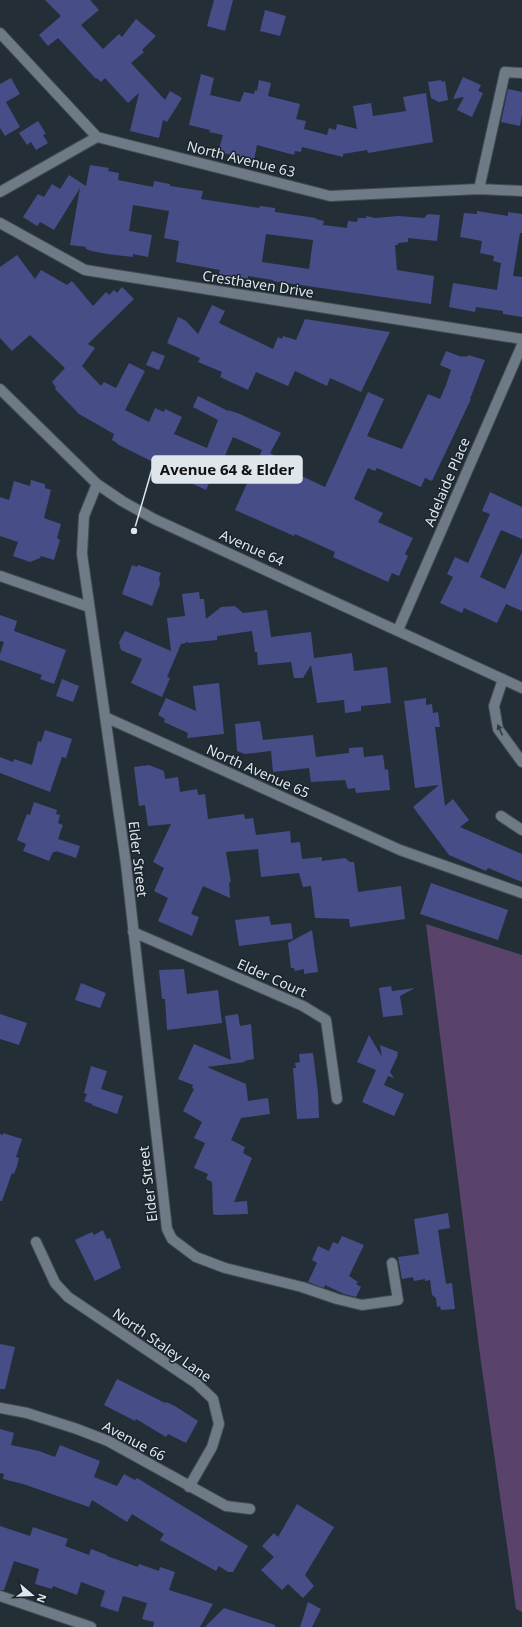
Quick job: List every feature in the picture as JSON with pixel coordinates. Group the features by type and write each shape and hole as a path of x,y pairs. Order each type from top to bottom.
{"street":[{"path":"0,34 97,138 0,192"},
{"path":"479,189 505,72 522,73"},
{"name":"North Avenue 63","path":"97,138 330,196 479,189 522,191"},
{"name":"Cresthaven Drive","path":"0,223 85,270 522,340"},
{"name":"Adelaide Place","path":"398,630 522,345"},
{"name":"Avenue 64","path":"0,389 97,484 122,501 154,519 522,688"},
{"name":"Elder Street","path":"97,484 84,516 82,554 126,864 167,1229 172,1239 196,1257 225,1268 302,1287 337,1299 362,1304 398,1300 392,1263"},
{"path":"0,576 89,606"},
{"path":"503,678 494,706 498,729 522,762"},
{"name":"North Avenue 65","path":"105,717 400,850 522,893"},
{"path":"500,816 522,830"},
{"name":"Elder Court","path":"133,932 303,1006 326,1020 337,1099"},
{"name":"North Staley Lane","path":"36,1242 55,1284 68,1297 196,1383 213,1399 219,1424 212,1447 189,1487"},
{"name":"Avenue 66","path":"0,1408 27,1413 70,1426 108,1441 189,1487 226,1506 250,1509"},
{"path":"0,1596 91,1627"}],"shaded area":[{"path":"426,924 522,955 522,1612 516,1609 480,1355"}],"building":[{"path":"45,0 90,0 99,10 81,25 103,49 119,34 122,37 136,19 156,36 142,50 144,52 131,63 165,100 170,91 182,98 167,122 163,120 159,138 130,131 139,93 128,103 105,78 101,82 97,78 96,79 58,38 48,46 39,35 61,16"},
{"path":"214,0 233,0 225,31 207,26"},
{"path":"265,10 286,16 280,36 260,31"},
{"path":"201,74 214,78 210,95 240,102 244,92 254,94 255,90 257,91 259,80 271,83 268,96 300,104 296,119 306,121 304,129 327,135 329,128 336,130 337,124 357,129 353,106 371,103 373,116 406,111 403,97 426,93 433,142 368,153 367,150 343,154 343,157 302,147 301,152 295,151 294,155 257,145 254,160 218,152 223,135 189,125"},
{"path":"463,77 481,85 478,91 483,93 472,117 457,110 464,97 453,99"},
{"path":"11,78 20,94 6,102 20,127 5,136 0,128 0,84"},
{"path":"441,80 442,82 445,81 448,100 439,102 431,98 428,82"},
{"path":"508,89 522,92 522,115 520,126 501,122"},
{"path":"38,121 46,134 43,135 48,143 36,150 31,142 27,145 19,133"},
{"path":"90,165 109,168 108,171 119,173 118,180 153,187 154,181 170,184 170,186 203,191 201,199 259,208 260,206 275,208 275,212 316,218 324,221 323,225 347,228 348,221 357,222 358,218 366,218 366,216 375,218 398,216 424,218 428,214 440,215 437,241 408,238 408,242 398,243 398,245 395,245 397,270 434,276 431,304 248,276 248,279 219,274 220,270 176,262 179,241 164,238 169,211 133,205 129,231 152,235 148,257 133,254 133,257 107,254 86,249 86,247 70,245 80,188 54,230 40,222 37,226 23,217 38,194 44,197 52,184 60,189 69,175 86,186","holes":["266,234 313,240 309,269 262,262"]},
{"path":"477,211 508,216 508,212 522,214 522,233 520,233 513,276 522,277 522,317 503,314 503,311 476,307 475,312 449,307 453,283 497,290 501,263 493,261 494,256 480,253 482,241 460,237 464,213 477,214"},
{"path":"17,255 35,279 41,270 67,285 72,281 93,306 106,292 109,295 114,290 117,293 122,287 134,299 88,344 95,348 82,366 101,386 104,382 116,388 129,363 145,371 125,410 149,422 155,408 164,412 165,409 182,417 174,434 207,448 218,420 193,407 198,396 228,411 240,414 281,433 270,453 279,458 278,460 292,467 291,471 325,487 368,392 384,399 367,436 402,449 428,394 440,399 451,370 440,365 446,351 462,357 467,357 468,355 485,360 471,399 432,481 425,478 421,487 377,468 375,471 368,468 354,499 383,513 378,522 413,538 405,554 408,556 399,576 392,573 388,582 333,557 335,552 235,510 262,450 233,437 215,479 212,477 206,490 180,478 181,476 117,444 112,440 114,434 79,414 55,389 56,388 52,382 65,368 30,335 12,351 0,338 0,267"},
{"path":"212,305 225,311 219,323 273,349 278,337 282,339 283,336 296,340 305,319 390,332 361,392 330,378 327,386 295,371 288,386 256,372 248,390 220,377 222,372 198,362 200,358 167,343 178,317 186,321 198,334"},
{"path":"152,351 165,356 159,370 146,365"},
{"path":"31,480 45,484 45,488 51,490 44,518 61,524 57,538 60,540 54,560 41,556 40,558 30,562 13,556 18,542 0,536 0,497 9,500 14,481 30,486"},
{"path":"490,492 522,507 522,539 501,530 480,577 505,589 522,552 522,611 506,604 497,623 464,608 462,613 440,603 453,577 447,574 455,557 468,563 490,514 482,511"},
{"path":"132,565 137,567 138,565 161,573 159,578 160,584 152,606 122,594"},
{"path":"199,592 200,599 204,599 206,619 221,607 235,606 243,613 267,610 271,637 311,632 314,658 352,653 354,671 387,667 391,703 361,706 361,711 345,713 344,700 317,703 311,665 303,678 294,678 291,662 258,665 257,652 255,652 252,631 217,636 217,640 188,643 187,641 186,643 181,644 167,677 170,678 162,697 131,683 142,659 121,650 119,642 125,631 171,651 167,618 185,616 182,594"},
{"path":"0,615 17,621 14,631 66,650 54,684 40,679 42,675 0,660 0,654 4,642 0,641"},
{"path":"62,679 79,686 73,702 56,696"},
{"path":"219,683 224,734 187,738 188,733 164,722 165,719 158,715 166,698 196,711 193,686"},
{"path":"426,698 426,705 432,704 433,713 438,712 440,727 435,727 445,806 453,799 469,820 460,827 522,854 522,882 488,868 486,871 449,855 413,807 439,785 415,788 404,701"},
{"path":"260,721 263,740 313,735 316,757 349,753 349,748 363,747 364,757 383,755 385,770 388,769 390,790 356,793 355,788 348,789 345,780 311,782 309,768 273,772 271,751 245,754 237,751 235,724"},
{"path":"45,730 72,739 66,758 62,757 50,792 0,773 0,757 13,762 14,759 32,765 38,741 41,742"},
{"path":"149,765 164,771 165,779 178,777 180,792 197,789 198,795 205,794 208,819 244,814 245,819 253,818 256,835 290,831 291,843 300,842 302,859 322,857 322,861 345,858 350,862 354,862 358,892 401,886 405,919 350,927 349,919 315,918 311,886 303,887 299,873 261,877 258,849 226,852 231,883 229,882 230,898 203,886 191,914 199,917 192,936 158,921 168,898 154,891 164,868 153,862 171,824 148,826 145,805 139,806 134,767"},
{"path":"34,802 57,810 56,814 60,815 58,823 63,825 58,839 80,846 76,858 56,851 53,852 49,861 23,851 26,844 17,840 27,814 30,815"},
{"path":"431,883 508,910 498,940 420,914"},
{"path":"269,916 271,925 291,923 293,939 239,946 235,920"},
{"path":"312,930 318,972 304,974 304,969 295,971 294,968 291,968 288,943"},
{"path":"184,969 187,994 218,990 222,1023 167,1030 165,999 162,999 159,970"},
{"path":"81,983 106,993 100,1008 75,1000"},
{"path":"391,986 392,991 415,988 400,996 403,1015 383,1017 379,988"},
{"path":"0,1014 27,1023 19,1045 0,1039"},
{"path":"238,1014 240,1026 251,1024 254,1059 244,1061 245,1062 207,1067 246,1084 248,1101 268,1098 270,1114 241,1118 231,1140 245,1147 243,1153 252,1158 234,1202 247,1201 248,1214 216,1215 213,1214 212,1182 206,1179 208,1174 194,1168 205,1143 194,1138 202,1122 183,1111 194,1089 192,1088 193,1085 178,1079 194,1044 231,1060 225,1016"},
{"path":"369,1035 382,1057 380,1045 398,1052 390,1072 394,1078 388,1076 384,1085 404,1094 394,1116 362,1102 376,1070 357,1062"},
{"path":"313,1053 318,1093 319,1118 297,1119 293,1068 296,1068 295,1063 300,1062 299,1054"},
{"path":"91,1066 107,1071 101,1089 123,1096 117,1114 84,1101 87,1094 84,1093"},
{"path":"3,1133 22,1139 16,1157 19,1158 17,1166 14,1174 12,1173 2,1201 0,1201 0,1134 3,1135"},
{"path":"448,1213 450,1228 438,1230 446,1284 452,1283 455,1309 441,1310 440,1306 437,1307 436,1298 432,1295 430,1280 425,1281 425,1279 414,1281 413,1277 402,1279 398,1257 419,1254 414,1219"},
{"path":"103,1230 107,1239 110,1238 121,1268 95,1281 75,1240 92,1232 94,1235"},
{"path":"342,1236 364,1245 349,1276 358,1282 356,1284 361,1287 356,1297 344,1294 325,1285 324,1288 308,1282 317,1263 312,1260 318,1246 329,1251 333,1242 338,1244"},
{"path":"0,1344 15,1347 5,1389 0,1389"},
{"path":"117,1379 165,1403 166,1402 175,1406 198,1421 186,1443 168,1434 166,1437 136,1419 135,1421 104,1405"},
{"path":"0,1429 14,1433 11,1445 39,1451 55,1457 60,1445 100,1461 94,1477 117,1486 124,1474 135,1480 137,1478 248,1546 233,1572 228,1572 219,1566 216,1571 160,1540 164,1534 132,1514 127,1522 92,1500 89,1507 23,1484 3,1479 4,1474 0,1473"},
{"path":"297,1504 334,1527 305,1575 314,1586 303,1598 288,1584 282,1590 261,1570 274,1557 262,1546 274,1533 278,1537"},
{"path":"0,1526 30,1536 33,1527 68,1539 65,1546 89,1555 91,1549 138,1567 139,1564 159,1571 160,1567 175,1572 169,1590 213,1604 200,1627 153,1627 154,1622 142,1619 147,1603 123,1596 118,1612 100,1606 105,1591 81,1582 77,1595 53,1586 52,1589 35,1584 39,1569 14,1561 4,1590 0,1590"},
{"path":"308,1602 321,1609 312,1627 300,1627"},
{"path":"224,1608 275,1625 275,1627 205,1627"}],"place":[{"name":"Avenue 64 & Elder","path":"134,531"}]}
